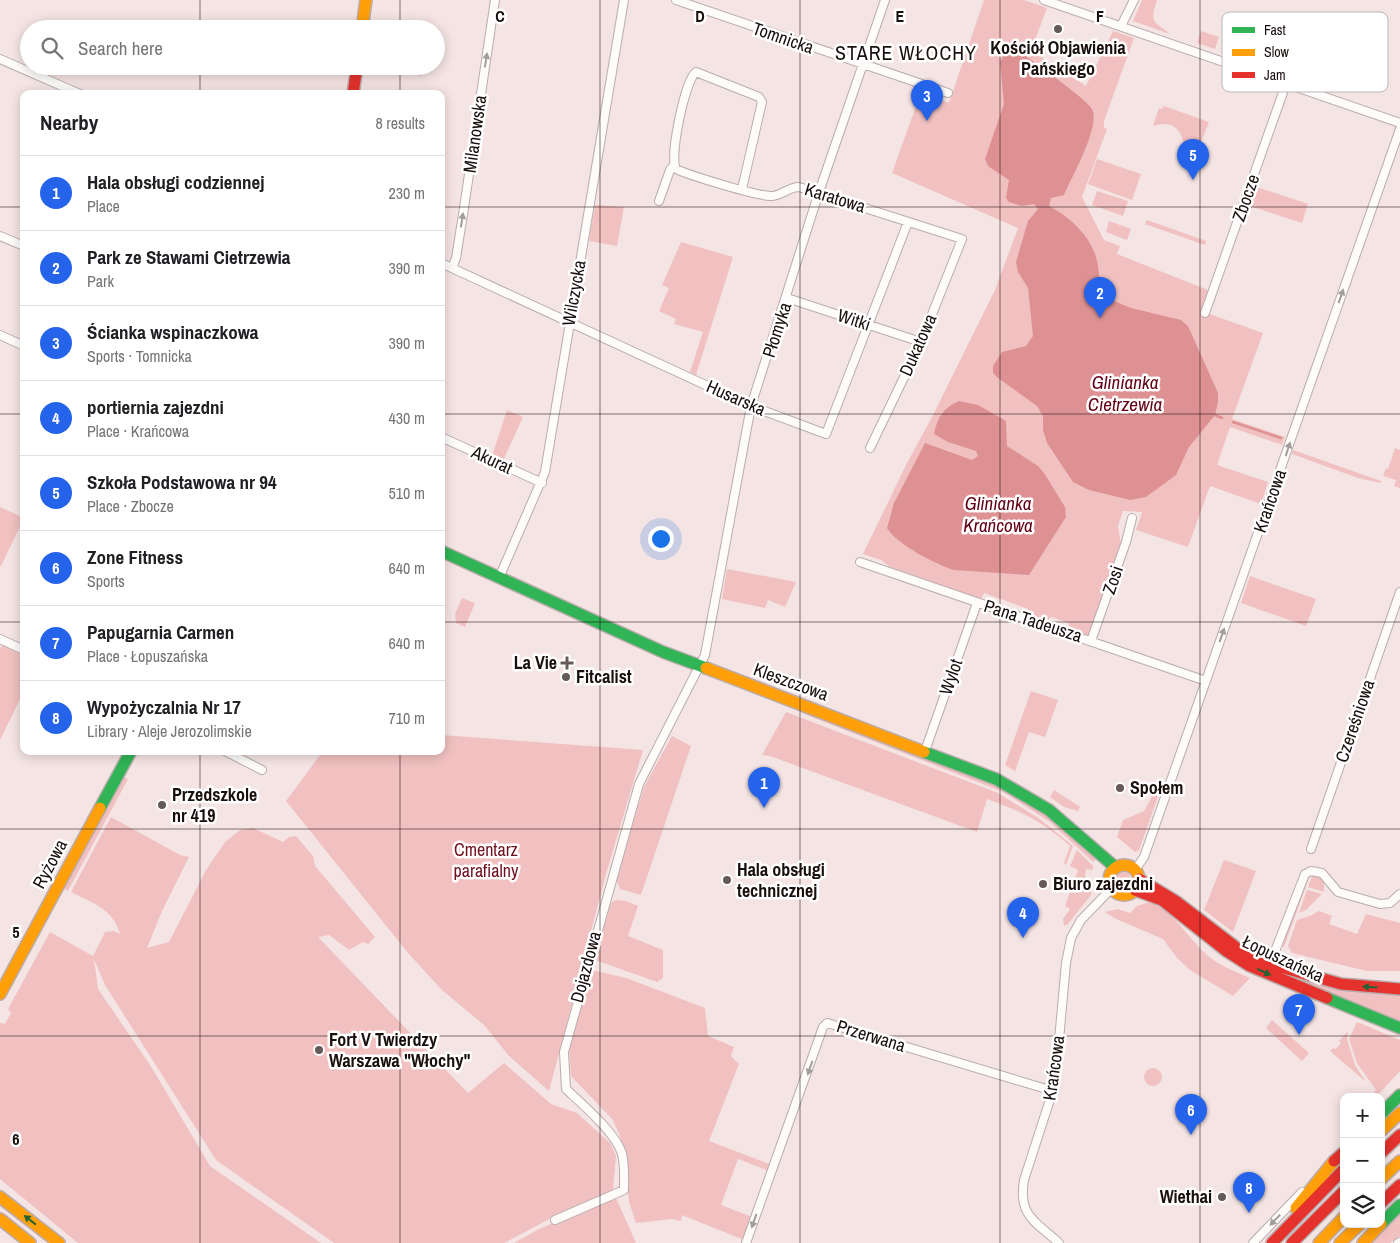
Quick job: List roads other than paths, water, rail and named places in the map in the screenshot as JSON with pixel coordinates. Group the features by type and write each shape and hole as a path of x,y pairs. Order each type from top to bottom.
{"main road":[{"path":"363,20 366,0"},
{"path":"353,90 355,75"},
{"name":"Kleszczowa","path":"445,554 700,667 996,779 1025,794 1067,824 1115,867"},
{"name":"Ryżowa","path":"0,994 129,755"},
{"path":"1126,865 1137,875 1135,890 1127,895 1121,896 1111,889 1109,876 1115,867 1126,865"},
{"name":"Łopuszańska","path":"1137,875 1177,902 1237,948 1270,964 1341,984 1400,989"},
{"name":"Łopuszańska","path":"1135,890 1162,900 1220,947 1250,966 1400,1028"},
{"path":"1385,1110 1400,1095"},
{"path":"1385,1127 1397,1116"},
{"path":"1385,1150 1400,1135"},
{"path":"1272,1243 1340,1156"},
{"path":"1385,1175 1400,1160"},
{"path":"1272,1243 1340,1173"},
{"path":"1385,1199 1400,1185"},
{"path":"1292,1243 1340,1195"},
{"path":"0,1197 59,1243"},
{"path":"1385,1220 1400,1205"},
{"path":"0,1219 30,1243"},
{"path":"1319,1243 1340,1221"},
{"path":"1340,1243 1356,1228"},
{"path":"1363,1243 1377,1228"}],"street":[{"name":"Milanowska","path":"452,268 456,258 495,0"},
{"name":"Wilczycka","path":"500,578 542,483 624,0"},
{"name":"Tomnicka","path":"676,0 948,93"},
{"name":"Płomyka","path":"700,667 707,650 751,406 787,298 819,192 885,0"},
{"path":"1044,0 1222,62"},
{"path":"1121,26 1134,0"},
{"path":"0,59 20,68"},
{"path":"660,200 670,170 677,168 682,109 690,78 699,72 759,98 762,102 742,189"},
{"path":"37,75 71,90"},
{"name":"Zbocze","path":"1206,313 1283,92"},
{"path":"1309,92 1400,123"},
{"name":"Krańcowa","path":"1137,875 1400,129"},
{"name":"Karatowa","path":"677,168 770,196 794,187 819,192 962,239"},
{"name":"Husarska","path":"445,264 751,406 826,434 908,222"},
{"path":"0,236 20,244"},
{"name":"Dukatowa","path":"870,448 920,342 962,239"},
{"name":"Witki","path":"787,298 920,342"},
{"path":"0,334 20,344"},
{"name":"Akurat","path":"445,439 542,483"},
{"name":"Zosi","path":"1091,641 1126,542 1132,518"},
{"name":"Pana Tadeusza","path":"860,562 1206,681"},
{"name":"Czereśniowa","path":"1311,849 1400,592"},
{"name":"Wylot","path":"925,751 977,603"},
{"path":"0,639 20,648"},
{"name":"Dojazdowa","path":"554,1220 624,1190 622,1156 618,1143 611,1133 566,1089 564,1052 639,784 700,667"},
{"path":"233,755 262,770"},
{"path":"1270,964 1302,877 1305,874 1317,872 1327,878 1332,888 1338,892 1380,904 1390,903 1400,894"},
{"name":"Krańcowa","path":"1059,1243 1028,1213 1021,1199 1024,1180 1053,1091 1066,961 1071,938 1081,920 1111,889"},
{"name":"Przerwana","path":"746,1243 823,1027 827,1024 1053,1091"},
{"path":"1253,1243 1334,1161"}],"water":[{"name":"Glinianka Cietrzewia","path":"1014,50 1023,54 1082,98 1092,109 1094,117 1084,152 1064,195 1051,198 1049,206 1065,216 1085,236 1094,252 1101,285 1107,298 1131,308 1181,320 1188,326 1218,393 1215,415 1189,447 1176,475 1146,497 1130,500 1089,490 1073,482 1047,443 1043,430 1043,416 1037,406 993,373 993,366 1002,352 1026,346 1033,336 1028,288 1018,272 1016,262 1028,221 1038,209 1034,204 1022,206 1009,202 1006,198 1009,180 988,166 985,159 1004,104 1000,62 1005,53"},
{"name":"Glinianka Krańcowa","path":"959,401 978,405 1006,421 1007,446 1038,466 1065,507 1066,517 1029,575 954,570 928,559 908,547 899,541 887,528 894,503 925,443 972,460 978,456 976,451 948,442 934,434 937,423 945,410"}],"waterway":[{"path":"1215,415 1222,418"},
{"path":"1233,422 1281,438"}],"place":[{"name":"Kościół Objawienia Pańskiego","path":"1058,29"},
{"name":"Ścianka wspinaczkowa","path":"927,121"},
{"name":"Szkoła Podstawowa nr 94","path":"1193,180"},
{"name":"Park ze Stawami Cietrzewia","path":"1100,318"},
{"name":"La Vie","path":"567,663"},
{"name":"Fitcalist","path":"566,677"},
{"name":"Społem","path":"1120,788"},
{"name":"Przedszkole nr 419","path":"162,805"},
{"name":"Hala obsługi codziennej","path":"764,808"},
{"name":"Hala obsługi technicznej","path":"727,880"},
{"name":"Biuro zajezdni","path":"1043,884"},
{"name":"portiernia zajezdni","path":"1023,938"},
{"name":"Papugarnia Carmen","path":"1299,1035"},
{"name":"Fort V Twierdzy Warszawa \"Włochy\"","path":"319,1050"},
{"name":"Zone Fitness","path":"1191,1135"},
{"name":"Wiethai","path":"1222,1197"},
{"name":"Wypożyczalnia Nr 17","path":"1249,1213"}],"district":[{"name":"STARE WŁOCHY","path":"906,53"}],"park label":[{"name":"Cmentarz parafialny","path":"486,860"}]}
